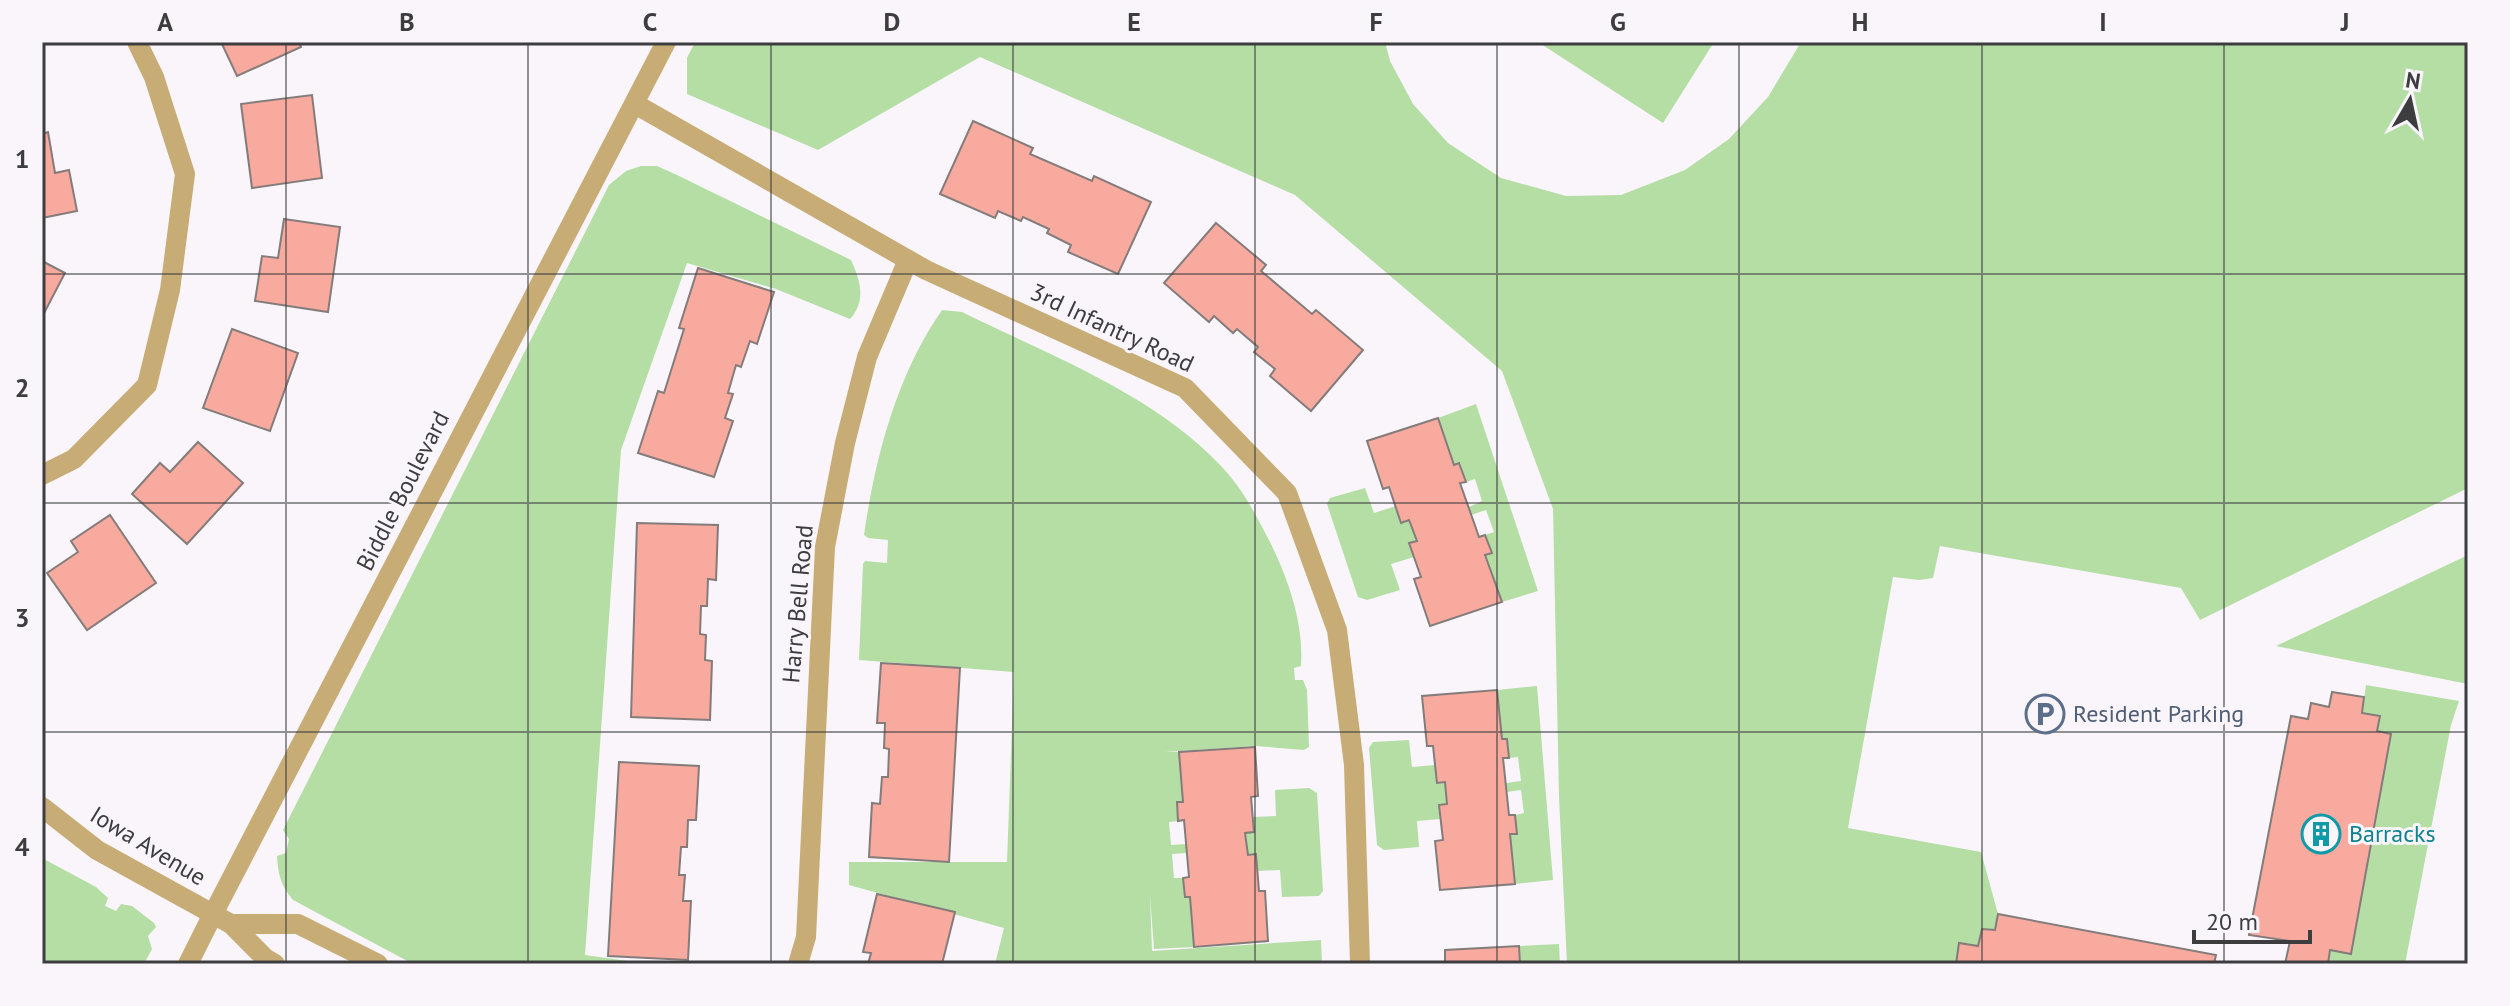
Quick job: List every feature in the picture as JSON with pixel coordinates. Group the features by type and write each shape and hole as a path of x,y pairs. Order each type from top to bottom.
{"street":[{"path":"42,475 74,459 147,385 170,290 185,174 154,77 137,42"},
{"name":"Biddle Boulevard","path":"188,964 221,920 488,383 666,42"},
{"name":"3rd Infantry Road","path":"635,104 926,270 1185,388 1287,493 1337,630 1354,765 1360,964"},
{"name":"Harry Bell Road","path":"798,964 806,937 825,547 845,443 867,357 908,260"},
{"name":"Iowa Avenue","path":"42,807 97,850 221,920 275,964"},
{"name":"Iowa Avenue","path":"221,920 298,924 378,964"}],"green space":[{"path":"695,42 1385,42 1390,61 1413,104 1448,143 1501,178 1566,196 1621,195 1685,170 1729,139 1768,97 1801,42 2468,42 2468,488 2200,620 2181,588 1940,546 1933,578 1893,577 1848,828 1981,852 1998,914 1995,930 1982,929 1978,946 1959,944 1956,964 1567,964 1559,797 1553,509 1502,371 1295,195 980,57 818,150 687,94 687,58"},
{"path":"1538,42 1714,42 1663,123"},
{"path":"641,166 657,166 851,260 859,282 859,305 850,319 776,289 687,263 621,450 585,955 649,964 413,964 293,900 283,885 278,868 277,856 286,853 289,839 283,830 609,185 626,171"},
{"path":"942,310 962,312 1133,397 1195,441 1230,476 1249,504 1278,558 1294,604 1301,651 1301,666 1294,668 1295,680 1303,680 1307,690 1309,747 1304,750 1256,746 1165,752 1179,752 1183,802 1177,802 1178,821 1169,822 1171,845 1186,844 1187,853 1172,854 1174,878 1183,878 1185,897 1190,897 1194,947 1154,949 1150,895 1152,951 1321,940 1322,964 995,964 1004,928 849,885 849,862 1007,862 1014,672 859,660 863,564 865,561 887,563 888,540 864,535 874,476 900,389 912,361"},
{"path":"1476,404 1538,591 1502,602 1485,555 1491,553 1485,535 1494,532 1486,510 1471,515 1469,507 1482,501 1475,479 1466,482 1460,463 1454,465 1438,418"},
{"path":"1365,488 1374,513 1396,506 1401,522 1409,520 1417,541 1409,544 1414,557 1391,564 1400,590 1367,600 1358,597 1327,504 1330,498"},
{"path":"2468,555 2468,684 2276,646"},
{"path":"2366,685 2459,701 2451,725 2405,964 2328,964 2330,950 2351,953 2391,735 2377,731 2380,716 2362,713"},
{"path":"1537,686 1553,880 1515,884 1510,834 1517,833 1515,815 1524,813 1521,790 1507,792 1506,783 1521,781 1518,757 1509,758 1507,739 1502,739 1497,690"},
{"path":"1409,740 1412,767 1435,765 1437,783 1445,782 1447,804 1439,805 1440,819 1417,821 1419,847 1384,850 1377,845 1369,748 1373,742"},
{"path":"1309,788 1317,793 1323,891 1319,896 1282,897 1280,870 1257,871 1256,854 1248,855 1245,833 1254,832 1253,817 1276,816 1275,790"},
{"path":"42,858 96,887 108,898 105,906 116,911 121,904 132,906 154,923 156,927 148,936 152,949 144,964 42,964"},
{"path":"1559,944 1560,964 1520,964 1519,946"}],"building":[{"path":"221,42 299,42 301,47 237,76"},
{"path":"312,95 322,178 252,188 241,104"},
{"path":"973,121 1033,148 1030,154 1092,181 1094,176 1151,202 1118,274 1068,252 1071,245 1047,233 1049,229 1023,217 1021,221 998,211 995,218 940,194"},
{"path":"48,132 55,173 69,170 77,211 42,218 42,134"},
{"path":"284,219 340,227 328,312 255,301 262,256 278,258"},
{"path":"1216,223 1266,265 1261,271 1312,314 1316,310 1363,350 1311,411 1270,376 1275,369 1254,352 1258,347 1237,329 1233,333 1214,316 1209,322 1164,283"},
{"path":"42,261 65,273 42,317"},
{"path":"698,268 774,292 757,344 750,341 741,367 736,365 728,393 733,394 725,418 733,421 714,477 638,453 658,391 664,393 684,329 679,328"},
{"path":"232,329 298,353 270,431 203,408"},
{"path":"1438,418 1454,465 1459,463 1466,482 1460,483 1479,537 1485,535 1492,553 1485,555 1502,602 1430,626 1414,579 1421,577 1409,543 1417,541 1409,520 1401,523 1389,487 1383,489 1367,441"},
{"path":"198,442 243,483 187,544 132,494 160,463 170,472"},
{"path":"110,515 156,583 87,630 47,573 78,552 71,541"},
{"path":"637,523 718,525 716,580 708,579 707,606 701,606 700,634 706,635 705,660 712,661 710,720 631,717"},
{"path":"881,663 960,668 949,862 869,857 872,803 880,804 882,777 888,777 889,749 884,748 885,723 877,723"},
{"path":"1497,690 1502,739 1507,739 1509,758 1503,758 1509,815 1515,815 1517,834 1510,834 1515,884 1440,890 1435,841 1443,840 1439,805 1447,804 1445,782 1437,783 1433,746 1427,746 1422,696"},
{"name":"Barracks","path":"2332,692 2364,697 2362,713 2380,716 2377,731 2391,734 2351,954 2330,950 2328,964 2285,964 2290,941 2249,935 2291,716 2308,719 2311,703 2329,707"},
{"path":"1255,747 1258,796 1251,797 1254,832 1245,833 1248,855 1256,854 1259,891 1265,891 1268,941 1194,947 1190,897 1185,897 1183,878 1189,877 1184,820 1178,821 1177,802 1183,802 1179,752"},
{"path":"619,762 699,766 696,820 688,820 687,847 681,847 679,875 685,875 683,901 691,901 688,960 608,956"},
{"path":"877,894 955,912 942,964 868,964 871,953 863,952"},
{"path":"1998,914 2216,955 2214,964 1956,964 1959,943 1978,946 1982,929 1995,930"},
{"path":"1519,946 1520,964 1445,964 1445,950"}],"place":[{"name":"Resident Parking","path":"2045,714"},
{"name":"Barracks","path":"2321,834"}]}
